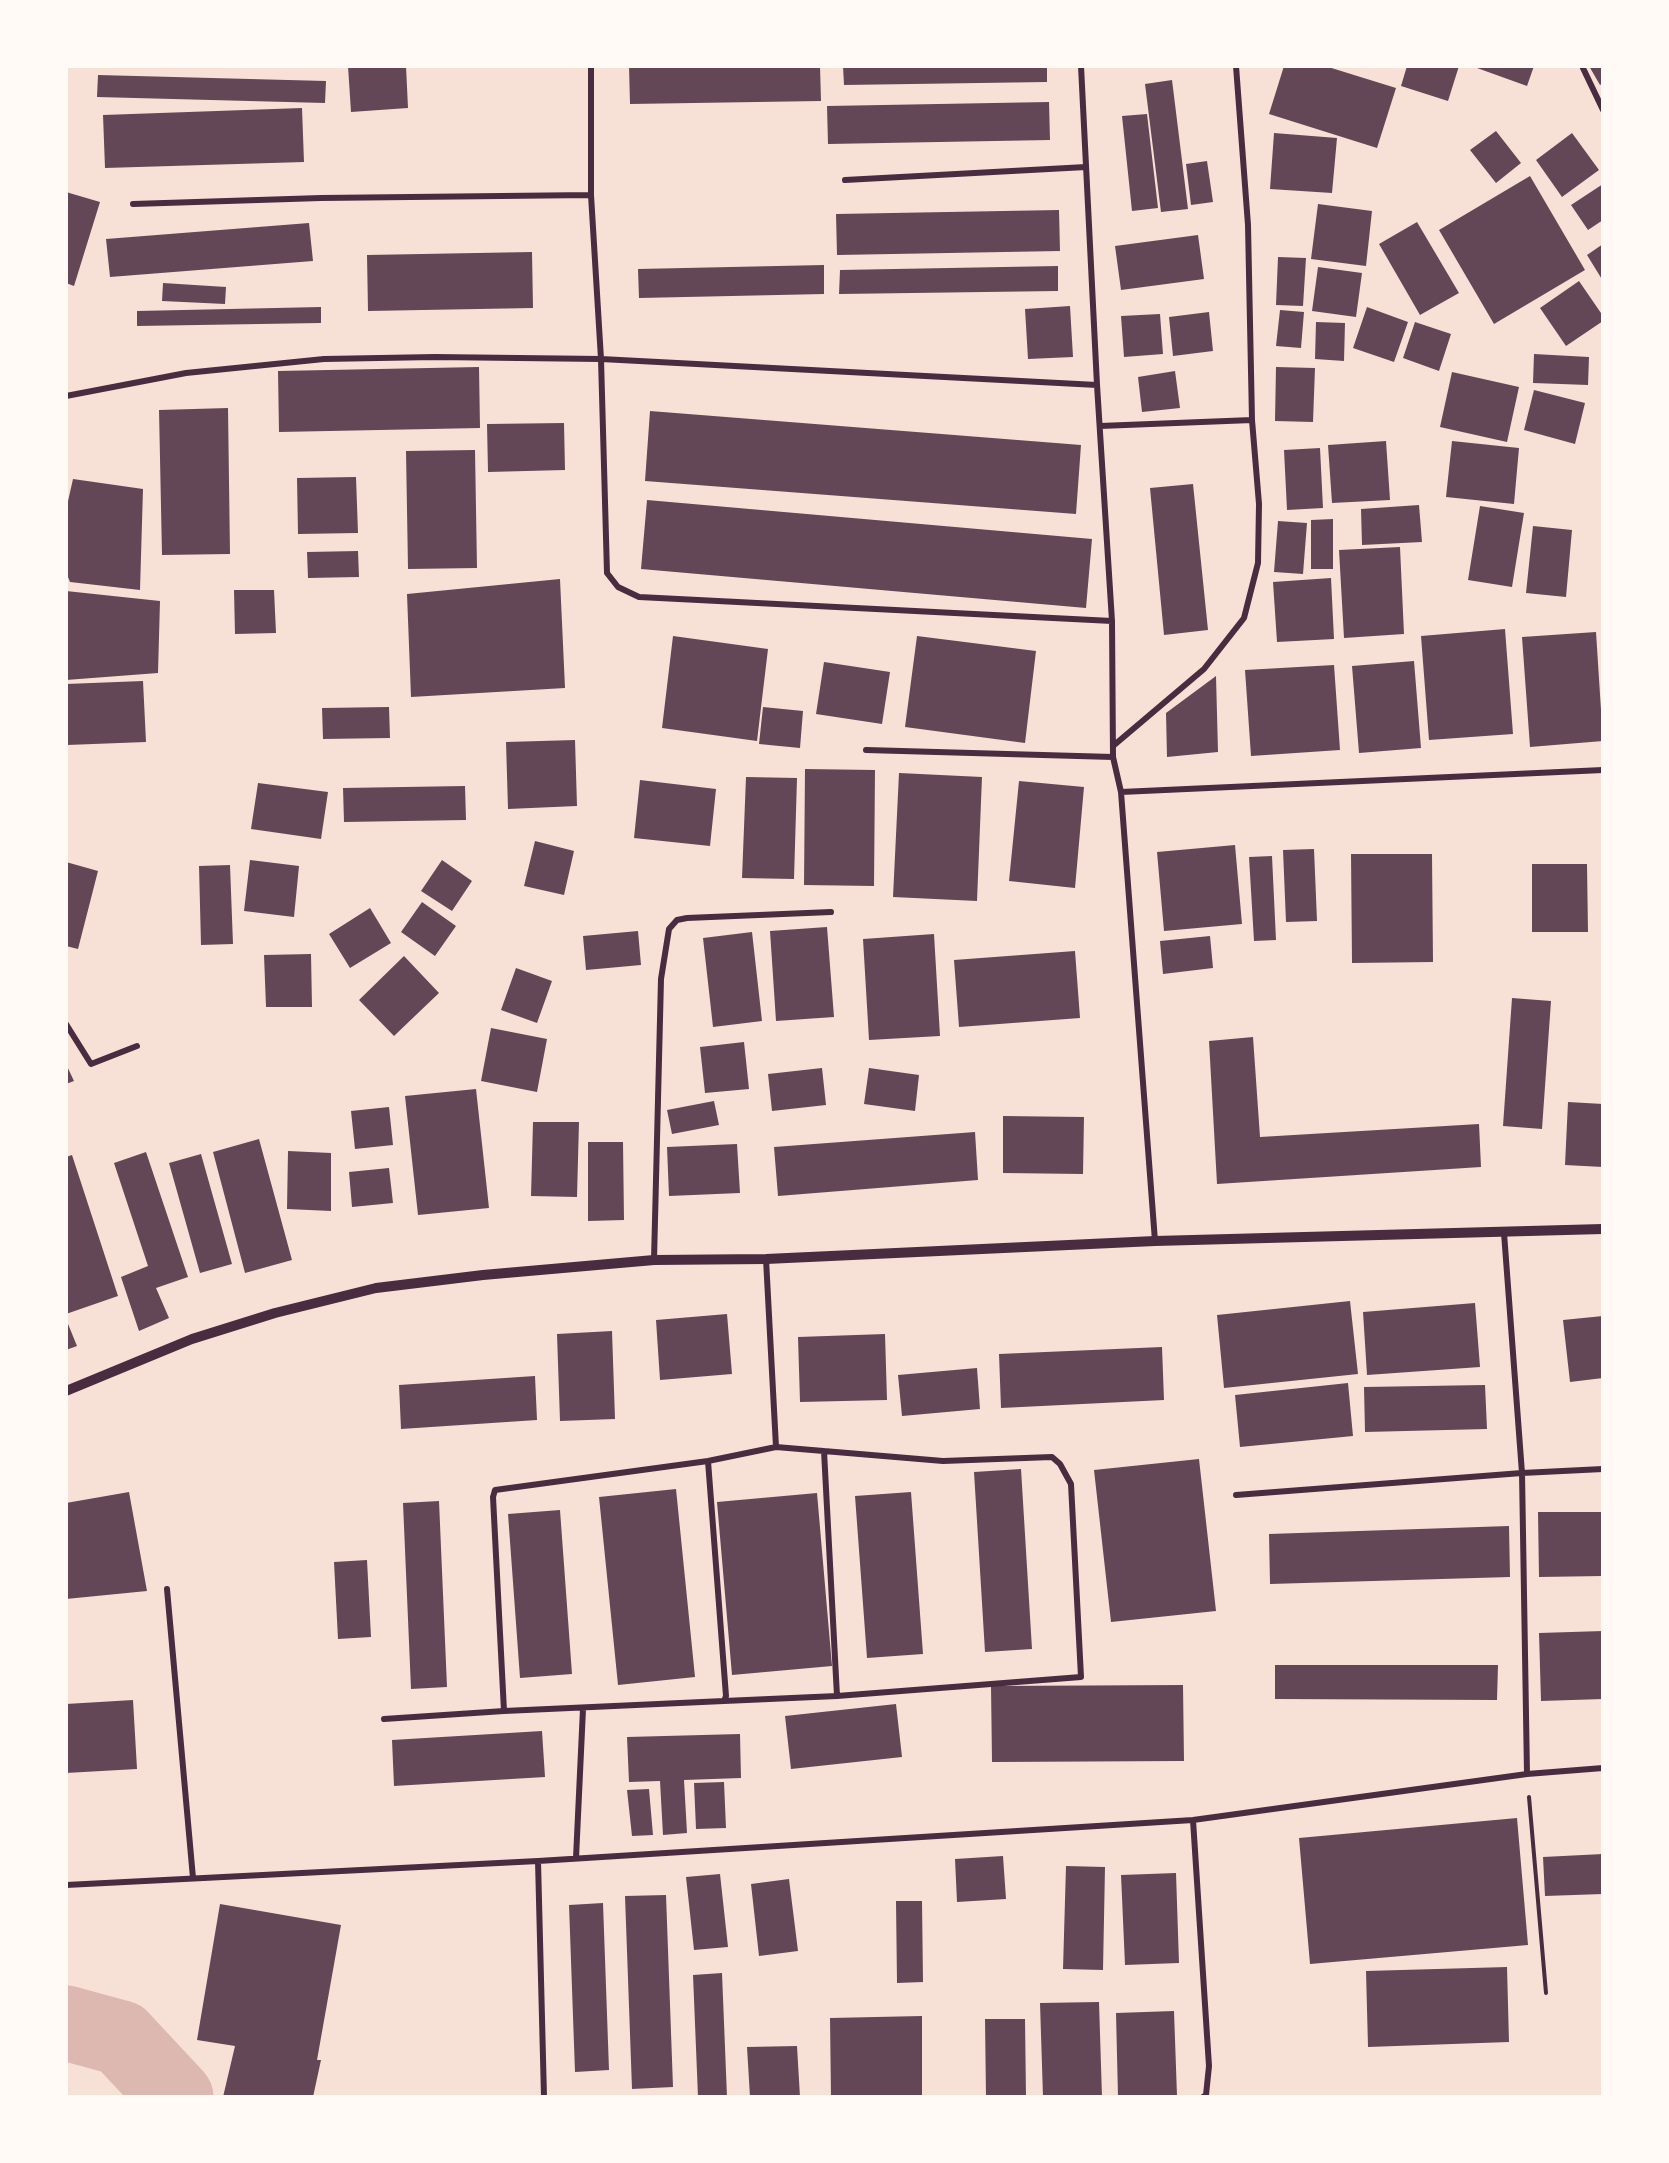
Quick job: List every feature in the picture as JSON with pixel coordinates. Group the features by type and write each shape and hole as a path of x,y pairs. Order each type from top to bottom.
{"street":[{"path":"591,66 591,195 601,359 607,573 618,587 639,597 1112,621"},
{"path":"1081,66 1097,385 1112,621 1113,757 1121,792 1155,1241"},
{"path":"1113,747 1204,669 1244,618 1258,563 1259,504 1252,420 1248,225 1236,66"},
{"path":"1582,66 1603,110"},
{"path":"845,180 1086,167"},
{"path":"133,204 321,198 591,195"},
{"path":"66,396 186,373 324,359 435,357 601,359 1097,385"},
{"path":"1100,426 1252,420"},
{"path":"866,750 1113,757"},
{"path":"1121,792 1603,770"},
{"path":"654,1260 661,979 669,929 677,920 687,918 831,912"},
{"path":"66,1024 91,1064 137,1046"},
{"path":"66,1391 192,1339 276,1313 375,1288 483,1275 654,1260 766,1258 1155,1241 1603,1229"},
{"path":"1504,1233 1522,1473 1527,1774"},
{"path":"766,1258 776,1447"},
{"path":"384,1719 504,1711 837,1696 1081,1677 1071,1484 1060,1464 1052,1457 942,1461 776,1447 708,1461 495,1490 493,1497 504,1711"},
{"path":"824,1451 837,1696"},
{"path":"708,1461 726,1696 724,1701"},
{"path":"1236,1495 1603,1469"},
{"path":"167,1589 193,1878"},
{"path":"576,1858 584,1708"},
{"path":"66,1885 538,1861 1193,1820 1527,1774 1603,1768"},
{"path":"1193,1820 1209,2066 1206,2095 1203,2097"},
{"path":"538,1861 544,2097"}],"path":[{"path":"1527,1774 1546,1994"}],"building":[{"path":"348,66 406,66 408,108 351,112"},
{"path":"629,66 820,66 821,101 630,104"},
{"path":"843,66 1047,66 1047,82 844,85"},
{"path":"1284,66 1325,66 1396,88 1377,148 1269,114"},
{"path":"1407,66 1459,66 1448,101 1401,86"},
{"path":"1478,66 1534,66 1527,86 1477,68"},
{"path":"1589,66 1603,66 1603,83 1600,85"},
{"path":"98,75 326,81 325,103 97,97"},
{"path":"1172,80 1188,209 1161,212 1145,84"},
{"path":"1049,102 1050,140 828,144 827,106"},
{"path":"302,108 304,162 105,168 103,115"},
{"path":"1147,114 1158,208 1132,211 1122,116"},
{"path":"1496,131 1521,163 1496,183 1470,150"},
{"path":"1274,133 1337,138 1332,193 1270,189"},
{"path":"1572,133 1599,170 1562,197 1536,160"},
{"path":"1207,161 1213,202 1191,205 1186,164"},
{"path":"1530,176 1585,270 1494,324 1439,230"},
{"path":"1603,184 1603,220 1588,230 1571,205"},
{"path":"66,192 100,202 74,286 66,283"},
{"path":"1318,204 1372,211 1366,266 1311,259"},
{"path":"1059,210 1060,251 837,255 836,214"},
{"path":"1417,222 1459,293 1420,315 1379,244"},
{"path":"309,223 313,261 110,277 106,239"},
{"path":"1198,235 1204,279 1121,290 1115,246"},
{"path":"1603,244 1603,281 1587,255"},
{"path":"532,252 533,308 368,311 367,255"},
{"path":"1278,257 1306,258 1303,306 1276,305"},
{"path":"824,265 824,294 639,298 638,269"},
{"path":"1058,266 1058,291 839,294 840,270"},
{"path":"1318,267 1362,273 1356,317 1312,311"},
{"path":"1579,281 1603,316 1603,321 1566,346 1540,308"},
{"path":"163,283 226,287 225,304 162,301"},
{"path":"1070,306 1073,357 1028,359 1025,309"},
{"path":"321,307 321,323 137,326 137,311"},
{"path":"1367,307 1408,322 1394,362 1353,348"},
{"path":"1280,310 1304,312 1301,348 1276,346"},
{"path":"1209,312 1213,351 1173,356 1169,317"},
{"path":"1160,314 1163,354 1124,357 1121,316"},
{"path":"1316,322 1345,323 1344,361 1315,359"},
{"path":"1415,322 1451,334 1439,371 1403,358"},
{"path":"1534,354 1589,357 1588,385 1533,383"},
{"path":"479,367 480,428 279,432 278,371"},
{"path":"1276,367 1315,368 1313,422 1275,421"},
{"path":"1175,371 1180,408 1142,412 1138,377"},
{"path":"1452,372 1519,387 1507,442 1440,427"},
{"path":"1534,390 1585,403 1575,444 1524,430"},
{"path":"228,408 230,554 162,555 159,410"},
{"path":"650,411 1081,445 1076,514 645,481"},
{"path":"564,423 565,470 488,472 487,424"},
{"path":"1386,441 1390,500 1332,503 1328,445"},
{"path":"1452,441 1519,448 1514,504 1446,497"},
{"path":"1320,448 1323,508 1287,510 1284,450"},
{"path":"475,450 477,568 408,569 406,451"},
{"path":"356,477 358,533 298,534 297,478"},
{"path":"73,479 143,489 140,590 70,582 66,572 66,510"},
{"path":"1193,484 1208,630 1164,635 1150,488"},
{"path":"647,500 1092,539 1086,608 641,569"},
{"path":"1419,505 1422,542 1362,545 1361,509"},
{"path":"1480,506 1524,513 1512,587 1468,580"},
{"path":"1333,519 1333,569 1311,569 1311,520"},
{"path":"1278,521 1307,523 1303,574 1274,572"},
{"path":"1533,526 1572,530 1566,597 1526,593"},
{"path":"1400,547 1404,634 1344,638 1339,550"},
{"path":"358,551 359,577 308,578 307,552"},
{"path":"1331,578 1334,639 1277,642 1273,582"},
{"path":"560,579 565,688 411,697 407,594"},
{"path":"234,590 274,590 276,633 235,634"},
{"path":"66,591 160,601 158,673 66,680"},
{"path":"1505,629 1513,734 1429,740 1421,636"},
{"path":"1596,632 1603,741 1530,747 1522,637"},
{"path":"673,636 768,649 757,741 662,728"},
{"path":"917,636 1036,651 1025,743 905,727"},
{"path":"1414,661 1421,748 1359,753 1352,666"},
{"path":"824,662 890,672 882,724 816,714"},
{"path":"1334,665 1340,750 1251,756 1245,670"},
{"path":"1216,676 1218,752 1167,757 1166,713"},
{"path":"143,681 146,742 67,745 66,684"},
{"path":"389,707 390,738 323,739 322,708"},
{"path":"763,707 803,711 800,748 759,744"},
{"path":"575,740 577,806 508,809 506,742"},
{"path":"805,769 875,770 874,886 804,885"},
{"path":"899,773 982,777 977,901 893,897"},
{"path":"746,777 797,778 794,879 742,878"},
{"path":"640,780 716,789 710,846 634,838"},
{"path":"1019,781 1084,787 1075,888 1009,881"},
{"path":"258,783 328,792 321,839 251,829"},
{"path":"465,786 466,820 344,822 343,788"},
{"path":"535,841 574,851 564,895 524,886"},
{"path":"1235,845 1242,924 1164,931 1157,852"},
{"path":"1314,849 1317,921 1286,922 1283,850"},
{"path":"1351,854 1432,854 1433,962 1352,963"},
{"path":"1272,856 1276,940 1254,941 1249,857"},
{"path":"250,860 299,866 294,917 244,911"},
{"path":"442,860 472,881 452,911 421,891"},
{"path":"66,862 98,871 78,949 66,946"},
{"path":"1532,864 1587,864 1588,932 1532,932"},
{"path":"230,865 233,944 201,945 199,866"},
{"path":"422,902 456,926 435,956 401,932"},
{"path":"370,908 391,943 350,968 329,934"},
{"path":"827,927 834,1017 776,1021 770,931"},
{"path":"638,931 641,965 586,970 583,936"},
{"path":"752,932 762,1021 713,1027 703,938"},
{"path":"934,934 940,1036 869,1040 863,939"},
{"path":"1210,936 1213,968 1163,974 1160,941"},
{"path":"1075,951 1080,1018 959,1027 954,960"},
{"path":"311,954 312,1007 266,1007 264,955"},
{"path":"404,956 439,993 394,1036 359,1000"},
{"path":"516,968 552,981 537,1023 501,1010"},
{"path":"1512,998 1551,1001 1542,1129 1503,1126"},
{"path":"491,1028 547,1039 537,1092 481,1081"},
{"path":"1253,1037 1260,1137 1479,1124 1481,1167 1217,1184 1209,1041"},
{"path":"744,1042 749,1089 705,1093 700,1047"},
{"path":"66,1064 74,1081 66,1084"},
{"path":"822,1068 826,1105 772,1111 768,1074"},
{"path":"869,1068 919,1075 915,1111 864,1104"},
{"path":"476,1089 489,1208 418,1215 405,1096"},
{"path":"714,1101 719,1125 672,1134 667,1110"},
{"path":"1568,1102 1603,1104 1603,1167 1565,1165"},
{"path":"389,1107 393,1145 355,1149 351,1111"},
{"path":"1003,1116 1084,1117 1083,1174 1003,1173"},
{"path":"533,1122 579,1122 577,1197 531,1196"},
{"path":"975,1132 978,1180 778,1196 774,1147"},
{"path":"259,1139 292,1260 245,1273 213,1152"},
{"path":"588,1142 623,1142 624,1220 588,1221"},
{"path":"737,1144 740,1193 669,1196 667,1147"},
{"path":"288,1151 331,1153 331,1211 287,1209"},
{"path":"146,1152 188,1277 156,1288 169,1318 139,1331 121,1277 148,1266 114,1163"},
{"path":"201,1154 232,1264 200,1273 169,1163"},
{"path":"72,1155 118,1296 66,1314 66,1157"},
{"path":"389,1168 393,1203 352,1207 349,1172"},
{"path":"1350,1301 1358,1374 1224,1388 1217,1315"},
{"path":"1475,1303 1480,1367 1367,1375 1363,1312"},
{"path":"727,1314 732,1374 660,1380 656,1320"},
{"path":"1603,1316 1603,1378 1570,1382 1563,1320"},
{"path":"66,1319 77,1346 66,1350"},
{"path":"612,1331 615,1419 560,1421 557,1334"},
{"path":"885,1334 887,1400 800,1402 798,1337"},
{"path":"1162,1347 1164,1400 1001,1408 999,1354"},
{"path":"977,1368 980,1409 902,1416 898,1375"},
{"path":"535,1376 537,1420 401,1429 399,1385"},
{"path":"1348,1383 1353,1436 1240,1447 1235,1395"},
{"path":"1485,1385 1487,1429 1365,1432 1364,1387"},
{"path":"1199,1459 1216,1611 1111,1622 1094,1470"},
{"path":"1021,1469 1032,1649 985,1652 974,1472"},
{"path":"676,1489 695,1677 618,1685 599,1497"},
{"path":"129,1492 147,1591 66,1599 66,1503"},
{"path":"911,1492 923,1654 867,1658 855,1496"},
{"path":"817,1493 832,1666 732,1675 717,1502"},
{"path":"439,1501 447,1687 411,1689 403,1503"},
{"path":"560,1510 572,1674 520,1678 508,1514"},
{"path":"1538,1512 1603,1512 1603,1576 1539,1577"},
{"path":"1509,1526 1510,1577 1270,1584 1269,1534"},
{"path":"367,1560 371,1637 338,1639 334,1562"},
{"path":"1603,1631 1603,1699 1541,1701 1539,1633"},
{"path":"1275,1665 1498,1665 1497,1700 1275,1699"},
{"path":"1183,1685 1184,1761 992,1762 991,1686"},
{"path":"133,1700 137,1769 66,1773 66,1704"},
{"path":"896,1704 902,1757 791,1769 785,1716"},
{"path":"542,1731 545,1777 394,1786 392,1740"},
{"path":"740,1734 741,1778 684,1780 687,1833 663,1835 660,1781 629,1782 627,1737"},
{"path":"724,1782 726,1828 696,1829 694,1783"},
{"path":"649,1789 653,1835 632,1836 627,1790"},
{"path":"1517,1818 1528,1945 1310,1964 1299,1838"},
{"path":"1603,1854 1603,1894 1545,1896 1543,1857"},
{"path":"1003,1856 1006,1899 957,1902 955,1859"},
{"path":"1066,1866 1105,1867 1103,1970 1063,1969"},
{"path":"1176,1873 1179,1963 1125,1965 1121,1875"},
{"path":"720,1874 728,1947 694,1950 686,1877"},
{"path":"789,1879 798,1951 759,1956 751,1884"},
{"path":"666,1895 673,2087 632,2089 625,1896"},
{"path":"896,1901 922,1901 923,1982 897,1983"},
{"path":"603,1903 609,2070 575,2072 569,1905"},
{"path":"220,1904 341,1925 317,2060 321,2060 313,2097 223,2097 235,2046 197,2040"},
{"path":"1507,1967 1509,2042 1368,2047 1366,1971"},
{"path":"722,1973 727,2097 698,2097 693,1975"},
{"path":"1099,2002 1102,2097 1043,2097 1040,2003"},
{"path":"1174,2011 1177,2096 1118,2097 1116,2013"},
{"path":"922,2016 922,2097 831,2097 830,2018"},
{"path":"985,2019 1025,2019 1026,2097 986,2097"},
{"path":"797,2046 800,2097 750,2097 747,2047"}],"waterway":[{"path":"66,2023 121,2038 176,2097"}]}
